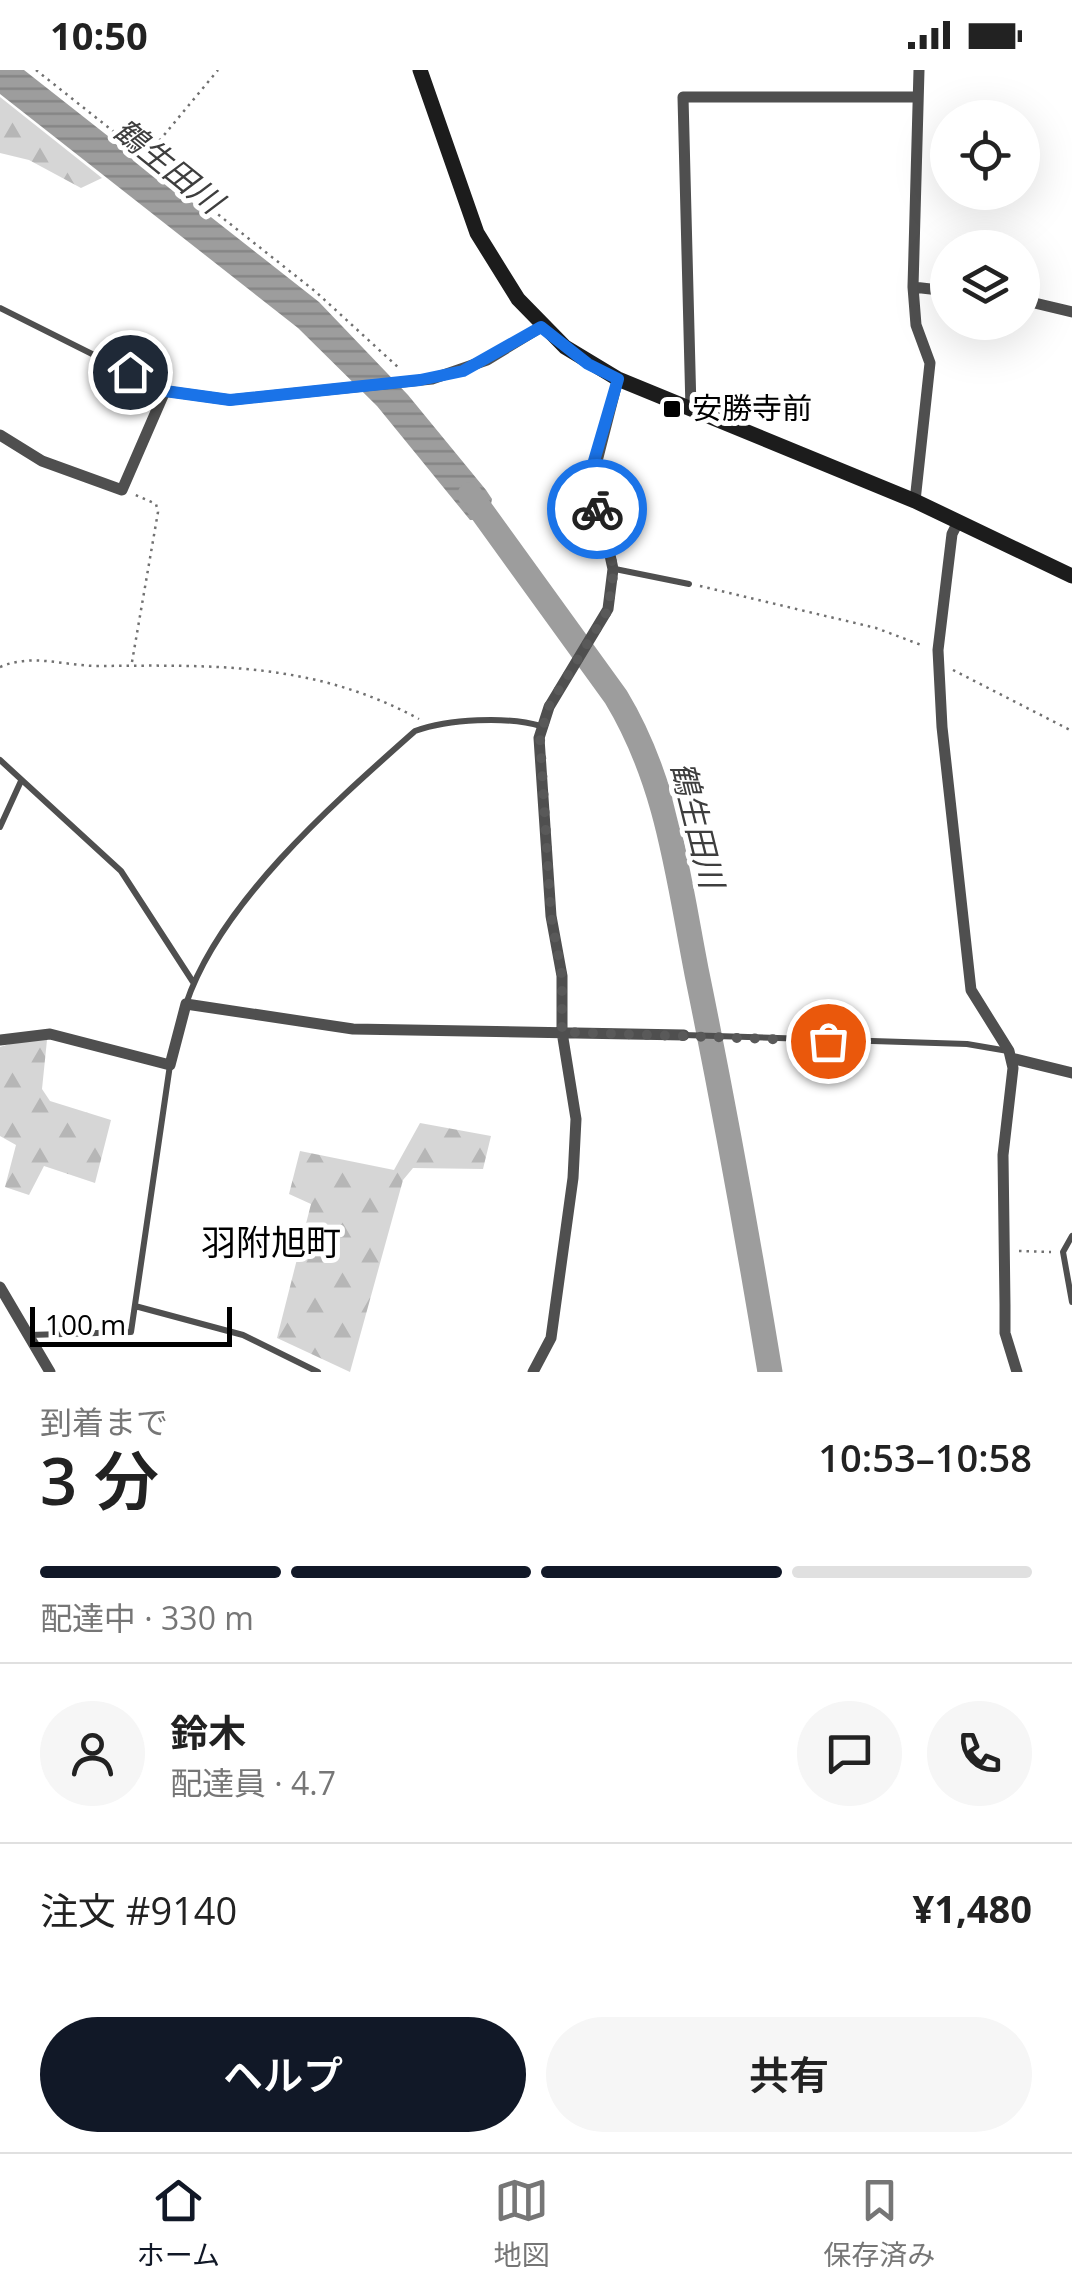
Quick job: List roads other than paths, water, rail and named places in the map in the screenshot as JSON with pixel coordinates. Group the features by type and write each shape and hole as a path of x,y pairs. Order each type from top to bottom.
{"street":[{"path":"420,70 477,233 541,327 588,364 915,501 1072,576"},
{"path":"915,501 930,363 916,325 913,287 915,97 919,70"},
{"path":"691,409 683,97 915,97"},
{"path":"913,287 930,289"},
{"path":"1040,304 1072,312"},
{"path":"0,435 42,462 122,490 165,391 230,400 406,381 463,371 541,327"},
{"path":"533,1372 551,1338 573,1178 576,1118 562,1032 562,976 551,916 539,750 541,726 608,610 614,569 593,477 618,379"},
{"path":"958,522 952,534 938,656 971,990 1010,1054 1003,1155 1004,1251 1006,1334 1017,1372"},
{"path":"0,1040 50,1034 170,1064 186,1004 353,1029 690,1036"},
{"path":"1010,1054 1072,1073"},
{"path":"0,1286 50,1372"}],"lane":[{"path":"0,308 165,391"},
{"path":"614,569 689,584"},
{"path":"186,1004 220,934 294,849 409,736 428,726 522,722 541,726"},
{"path":"0,760 121,872 193,984"},
{"path":"0,827 21,781"},
{"path":"690,1036 966,1044 1010,1054"},
{"path":"29,1334 131,1332 170,1064"},
{"path":"1072,1236 1062,1252 1072,1302"},
{"path":"134,1306 243,1335 318,1372"}],"waterway":[{"name":"鶴生田川","path":"470,495 616,697 648,763 677,866 770,1372"}],"place":[{"name":"安勝寺前","path":"672,409"}],"district":[{"name":"羽附旭町","path":"271,1243"}]}
